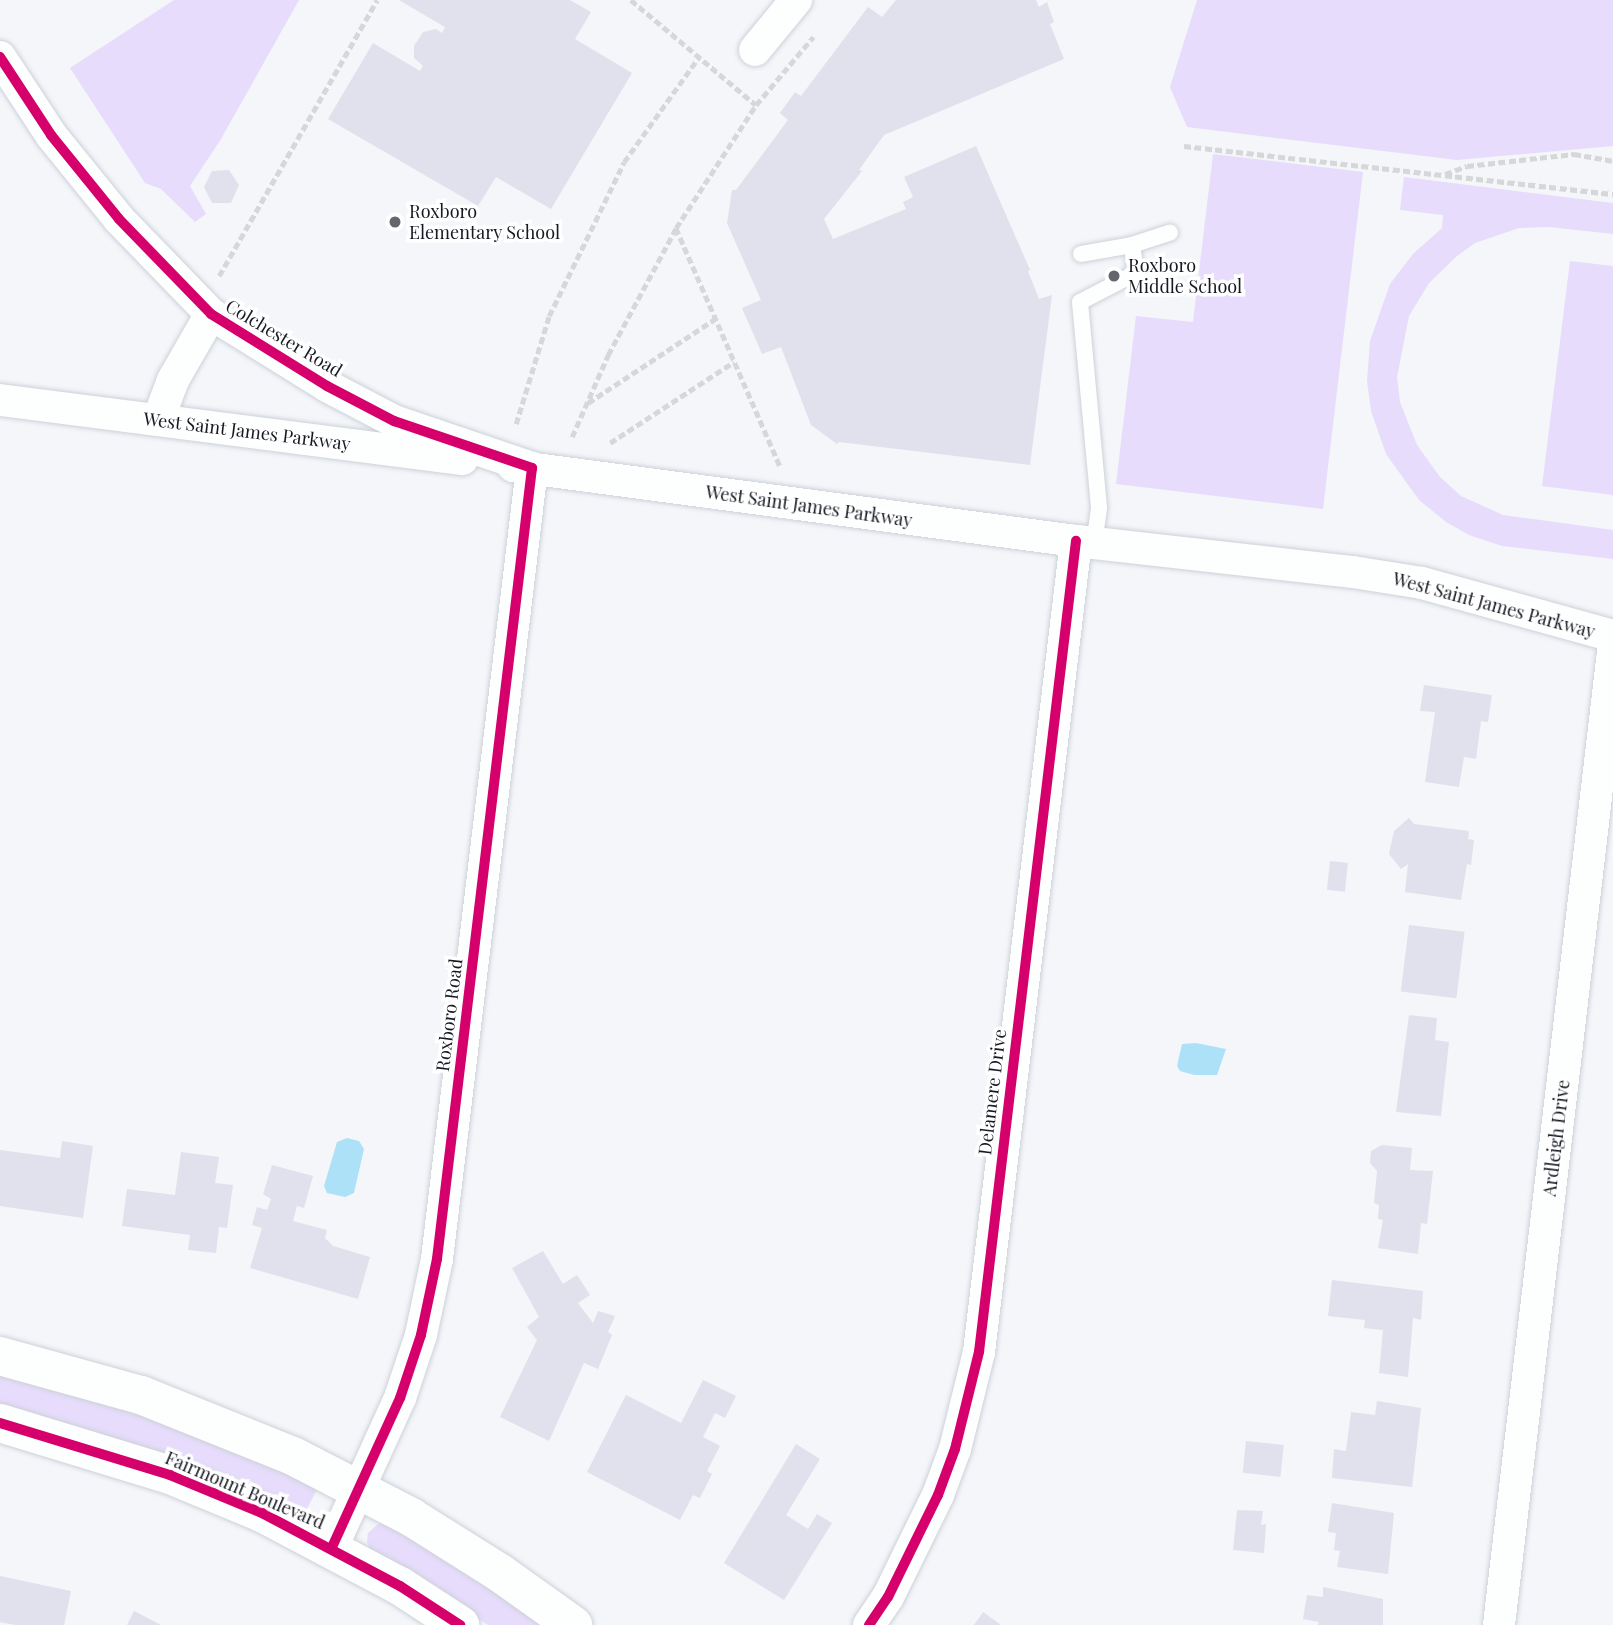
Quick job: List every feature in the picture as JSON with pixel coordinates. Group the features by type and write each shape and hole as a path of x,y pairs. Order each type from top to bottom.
{"main road":[{"path":"0,1356 86,1378 154,1400 267,1445 360,1490 461,1548 573,1625"},
{"name":"Fairmount Boulevard","path":"0,1423 170,1475 262,1513 332,1547 460,1625"}],"street":[{"path":"755,50 796,0"},
{"name":"Colchester Road","path":"0,57 51,135 119,219 212,314 327,386 394,421 532,468"},
{"name":"Colchester Road","path":"158,420 173,380 212,314"},
{"name":"West Saint James Parkway","path":"0,400 1085,542 1353,572 1422,583 1613,636"},
{"name":"Roxboro Road","path":"332,1547 400,1398 421,1335 437,1259 532,468"},
{"name":"Delamere Drive","path":"869,1625 888,1597 938,1495 955,1449 979,1352 1085,542"},
{"name":"Ardleigh Drive","path":"1499,1625 1613,651"}],"lane":[{"path":"1081,254 1132,245 1170,233"},
{"path":"1085,542 1099,507 1080,302 1136,273 1132,245"}],"path":[{"path":"219,276 376,0"},
{"path":"631,0 757,105"},
{"path":"572,437 608,355 676,228 757,105 813,37"},
{"path":"516,424 549,316 624,162 699,57"},
{"path":"1184,146 1613,194"},
{"path":"1443,174 1467,166 1574,154 1613,161"},
{"path":"676,228 780,466"},
{"path":"586,404 715,319"},
{"path":"610,443 734,362"}],"shaded area":[{"path":"174,0 299,0 221,139 190,186 206,214 195,222 161,189 145,183 70,68"},
{"path":"1197,0 1613,0 1613,146 1457,160 1187,127 1170,87"},
{"path":"1213,154 1363,172 1323,509 1116,484 1136,316 1193,322"},
{"path":"1404,177 1613,203 1613,234 1549,227 1519,228 1475,243 1457,256 1429,283 1409,316 1397,377 1400,402 1417,445 1440,477 1461,496 1503,515 1613,530 1613,559 1502,546 1469,535 1446,522 1419,500 1386,454 1371,411 1367,381 1370,341 1390,284 1413,254 1442,228 1443,215 1400,210"},
{"path":"1570,261 1613,266 1613,495 1542,486"},
{"path":"0,1371 161,1418 319,1486 303,1516 0,1408"},
{"path":"378,1524 389,1524 468,1569 544,1625 488,1625 370,1549 367,1542 368,1533"}],"water":[{"path":"1196,1043 1226,1049 1217,1075 1194,1075 1180,1071 1177,1066 1182,1044"},
{"path":"347,1138 359,1141 364,1149 354,1193 345,1197 327,1193 324,1186 337,1142"}],"building":[{"path":"399,0 570,0 591,12 575,39 632,73 551,209 496,177 478,206 328,119 373,43 420,71 423,66 414,58 414,46 423,32 436,29 442,33 445,27"},
{"path":"896,0 1036,0 1039,7 1047,2 1054,22 1050,24 1064,59 884,135 859,170 862,171 824,219 833,239 906,209 903,202 913,197 904,177 976,146 1030,270 1028,271 1039,299 1052,295 1030,465 839,442 837,444 811,425 781,347 762,354 742,308 761,300 727,223 732,190 736,190 788,120 780,113 795,92 801,96 868,7 882,17"},
{"path":"229,170 239,185 231,203 212,203 204,187 212,171"},
{"path":"1424,685 1492,695 1488,722 1481,721 1476,759 1464,757 1459,787 1425,782 1435,712 1420,711"},
{"path":"1409,818 1414,824 1469,831 1468,839 1474,840 1471,865 1467,864 1461,900 1405,892 1408,864 1401,869 1389,854 1394,831"},
{"path":"1330,861 1348,863 1345,892 1327,890"},
{"path":"1409,925 1465,932 1456,998 1401,992"},
{"path":"1409,1015 1437,1018 1435,1040 1449,1042 1441,1116 1396,1112"},
{"path":"62,1141 93,1146 83,1218 0,1206 0,1150 60,1158"},
{"path":"1382,1145 1412,1148 1410,1170 1433,1171 1427,1224 1421,1223 1418,1254 1378,1248 1383,1220 1378,1219 1379,1205 1374,1203 1377,1171 1370,1163 1371,1151"},
{"path":"181,1152 219,1157 215,1183 233,1185 227,1228 219,1227 216,1253 188,1250 190,1235 122,1226 127,1189 175,1195"},
{"path":"272,1165 313,1176 304,1208 297,1206 293,1221 327,1230 325,1238 333,1246 370,1257 358,1299 250,1268 262,1228 252,1225 257,1207 267,1210 271,1199 263,1194"},
{"path":"543,1251 563,1284 577,1275 590,1295 578,1303 593,1323 598,1311 615,1316 608,1332 612,1335 598,1369 584,1363 549,1441 500,1417 537,1340 527,1327 539,1317 512,1268"},
{"path":"1332,1280 1423,1291 1421,1320 1413,1318 1408,1377 1379,1373 1383,1330 1364,1328 1365,1320 1328,1316"},
{"path":"703,1380 736,1396 725,1418 715,1413 703,1437 720,1446 707,1471 712,1474 700,1498 693,1495 680,1520 587,1472 626,1395 681,1423"},
{"path":"1377,1401 1421,1408 1412,1487 1332,1478 1334,1449 1346,1451 1351,1412 1375,1415"},
{"path":"1246,1441 1284,1445 1280,1477 1243,1473"},
{"path":"796,1444 820,1459 786,1515 808,1529 817,1514 832,1523 784,1600 724,1563"},
{"path":"1332,1503 1394,1513 1388,1574 1337,1567 1340,1551 1334,1550 1336,1533 1328,1532"},
{"path":"1237,1510 1263,1511 1261,1525 1266,1524 1264,1553 1233,1550"},
{"path":"0,1576 71,1591 64,1625 15,1625 0,1622"},
{"path":"1323,1587 1383,1599 1383,1625 1318,1625 1319,1622 1303,1619 1307,1595 1323,1597"},
{"path":"134,1611 161,1625 127,1625"},
{"path":"983,1612 1001,1625 974,1625"}],"cycle path":[{"path":"0,57 51,135 119,219 211,314 327,386 394,421 532,468 437,1259 421,1335 400,1398 332,1547"},
{"path":"869,1625 888,1597 938,1495 955,1449 979,1352 1076,541"},
{"path":"0,1423 170,1475 262,1513 400,1586 460,1625"}],"place":[{"name":"Roxboro Elementary School","path":"395,222"},
{"name":"Roxboro Middle School","path":"1114,276"}]}
